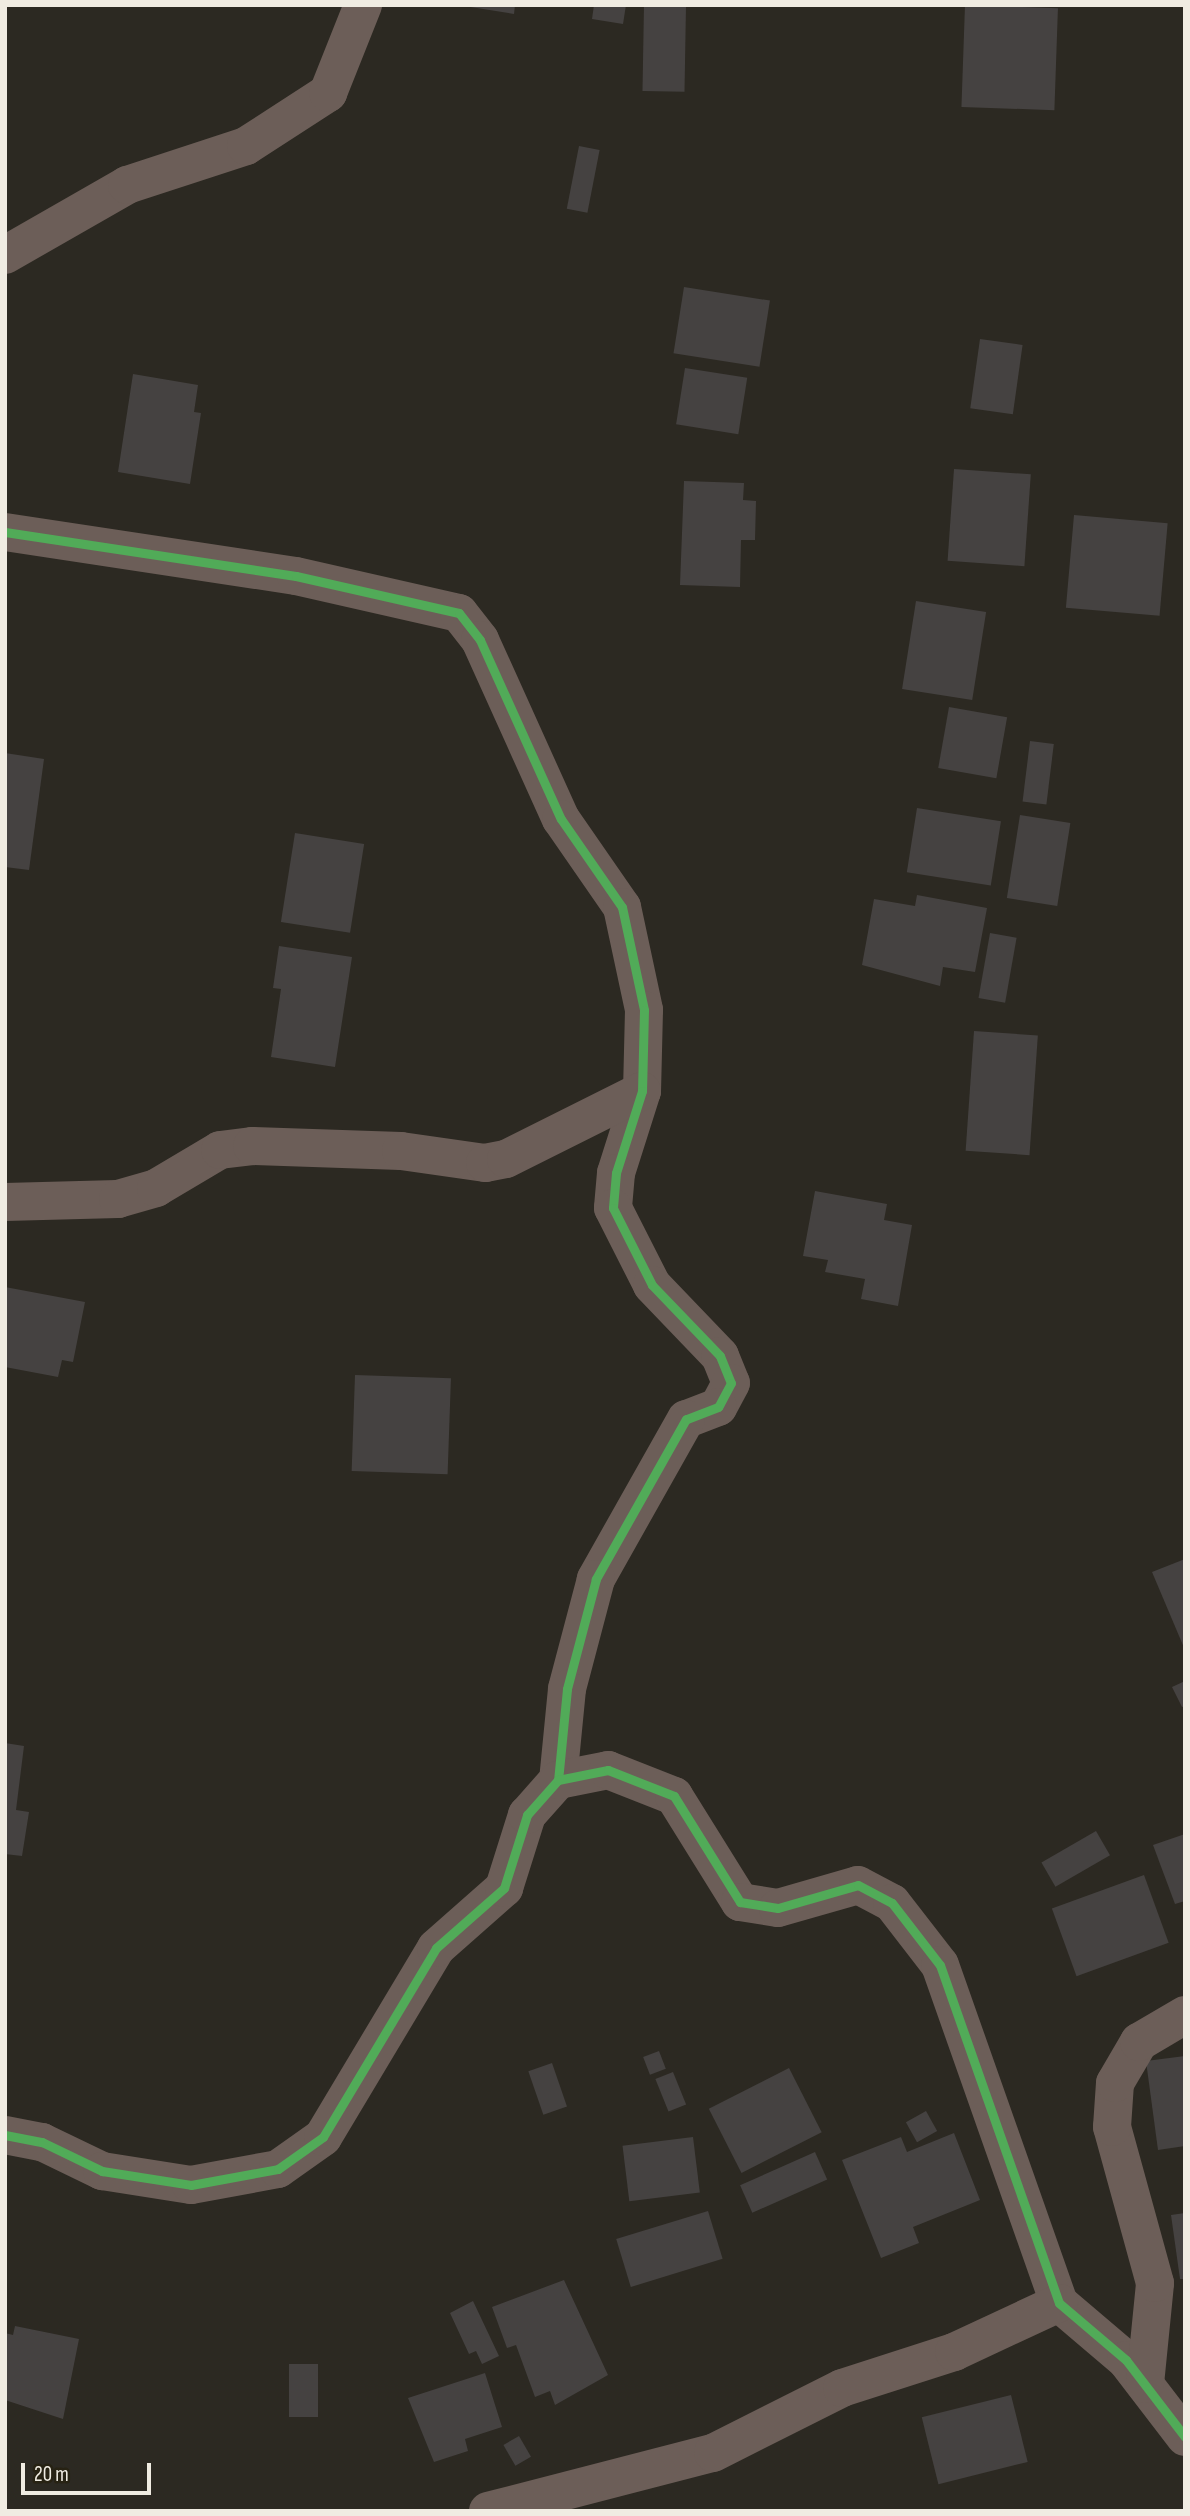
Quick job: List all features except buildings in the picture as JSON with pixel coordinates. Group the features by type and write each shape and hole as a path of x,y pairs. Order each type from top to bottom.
{"street":[{"path":"5,255 127,185 246,146 328,93 363,5"},
{"path":"5,532 296,576 459,613 480,640 561,818 622,907 644,1010 642,1091 616,1173 613,1209 652,1284 720,1356 731,1383 718,1406 686,1419 596,1579 567,1689 558,1780 527,1815 504,1888 436,1948 323,2137 278,2169 191,2185 102,2171 42,2141 5,2135"},
{"path":"5,1202 118,1199 156,1188 220,1150 252,1146 401,1151 485,1163 506,1159 642,1091"},
{"path":"558,1780 608,1770 674,1797 740,1902 778,1908 858,1885 892,1903 940,1965 1059,2303 1145,2384 1185,2437"},
{"path":"1145,2384 1156,2283 1112,2127 1115,2083 1139,2042 1185,2015"},
{"path":"488,2511 713,2453 842,2388 954,2351 1059,2303"}],"cycle path":[{"path":"5,532 296,576 459,613 480,640 561,819 622,907 644,1010 642,1091 616,1173 613,1208 652,1285 720,1356 731,1383 718,1407 686,1419 596,1579 567,1689 558,1780"},
{"path":"5,2135 42,2142 102,2171 191,2185 278,2169 323,2137 436,1948 504,1888 527,1815 558,1780 608,1770 674,1796 740,1902 778,1908 858,1885 892,1903 940,1965 1059,2303 1126,2360 1185,2437"}]}
